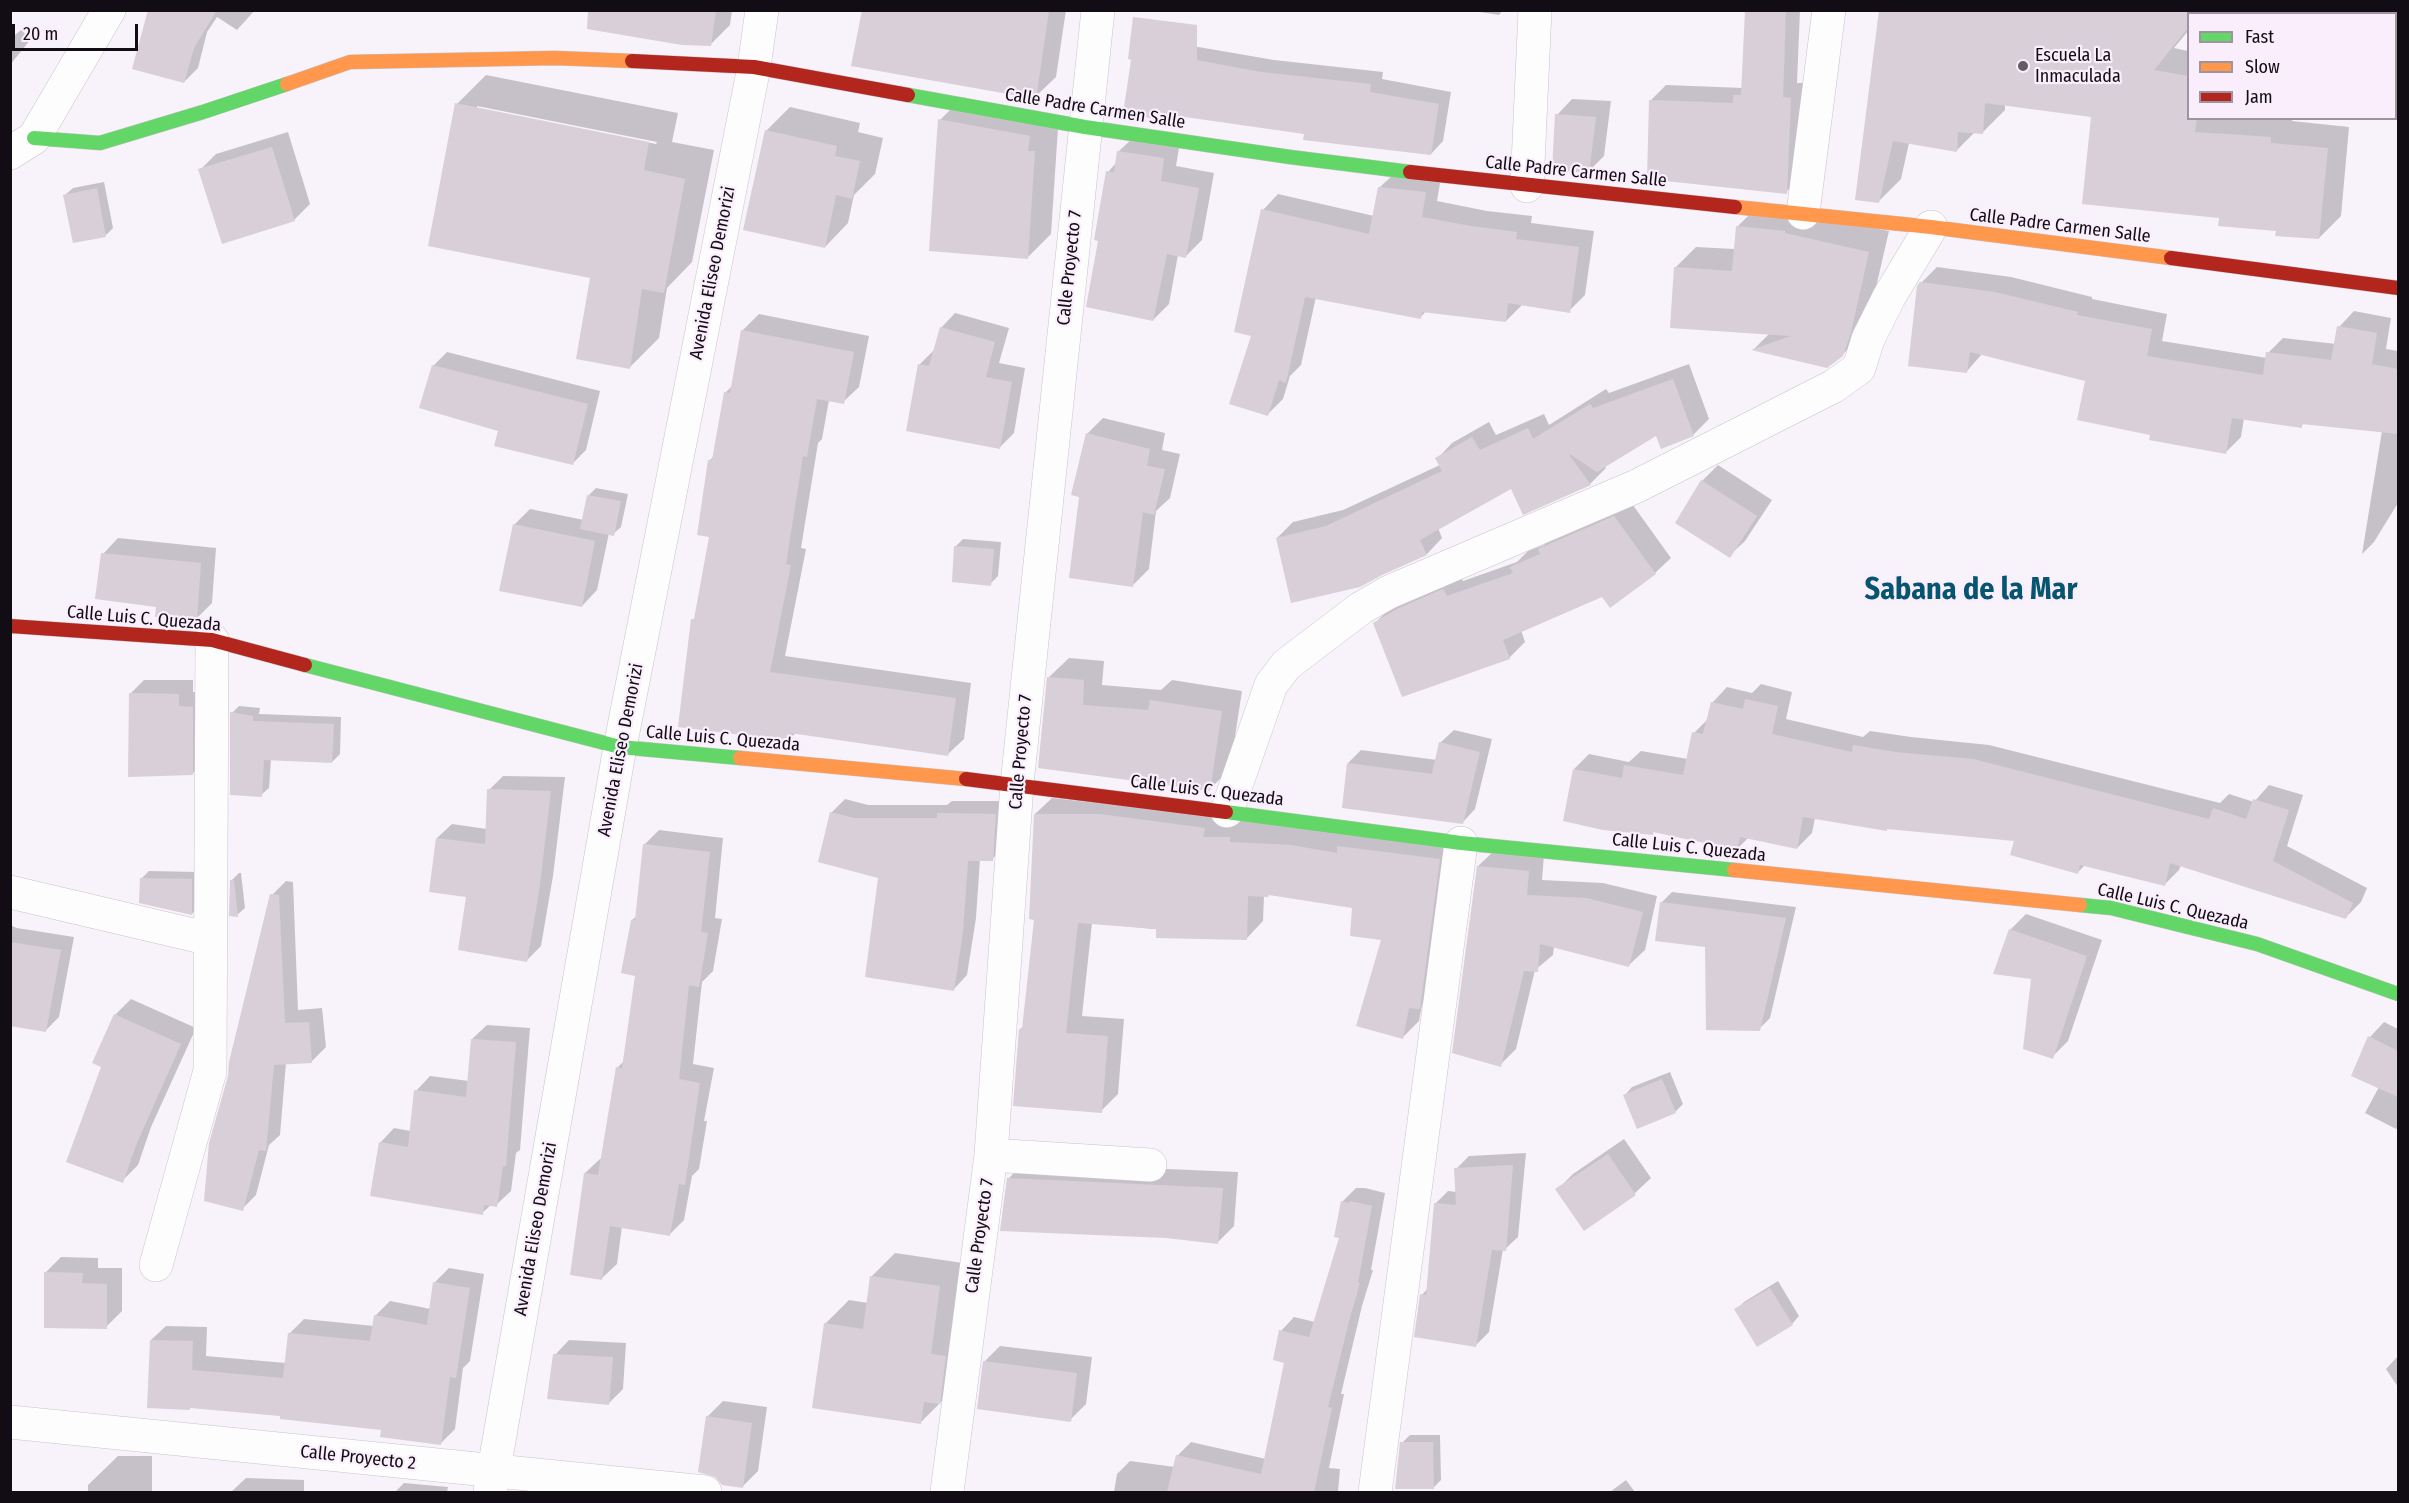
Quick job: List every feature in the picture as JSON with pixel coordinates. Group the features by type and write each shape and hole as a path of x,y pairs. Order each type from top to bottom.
{"street":[{"path":"22,145 109,10"},
{"name":"Avenida Eliseo Demorizi","path":"492,1482 620,747 754,67 762,10"},
{"name":"Calle Proyecto 7","path":"946,1492 991,1155 1017,784 1098,10"},
{"path":"1527,186 1535,10"},
{"path":"1803,213 1829,10"},
{"name":"Calle Padre Carmen Salle","path":"22,145 100,143 203,112 350,62 555,58 754,67 1085,127 1290,157 1527,186 1931,227 2398,288"},
{"path":"1227,811 1271,685 1286,665 1352,614 1389,592 1637,486 1834,386 1859,368 1868,339 1889,297 1931,227"},
{"name":"Calle Luis C. Quezada","path":"10,626 212,640 620,747 1017,784 1461,843 2111,908 2257,944 2398,994"},
{"path":"156,1265 210,1071 212,640"},
{"path":"1375,1492 1461,843"},
{"path":"10,892 210,939"},
{"path":"991,1155 1150,1165"},
{"name":"Calle Proyecto 2","path":"10,1422 492,1482 705,1492"}],"building":[{"path":"148,10 217,10 194,48 184,83 132,69"},
{"path":"588,10 716,10 711,46 682,45 587,29"},
{"path":"862,10 1049,11 1036,99 851,66"},
{"path":"1745,10 1786,10 1783,97 1791,98 1787,194 1647,179 1649,100 1733,103 1733,95 1741,95"},
{"name":"Escuela La Inmaculada","path":"1879,10 2203,10 2202,12 2187,12 2187,29 2154,70 2187,76 2187,120 2197,120 2195,132 2271,137 2271,143 2328,148 2319,239 2275,236 2276,231 2218,226 2219,218 2082,204 2091,117 1985,103 1983,134 1958,132 1957,152 1893,141 1879,203 1855,200"},
{"path":"1133,17 1197,25 1197,60 1261,72 1371,84 1370,92 1439,104 1431,155 1303,140 1304,134 1171,115 1170,121 1123,114 1131,60 1128,59"},
{"path":"455,103 649,142 644,170 685,179 664,293 642,289 630,369 576,359 590,278 428,246"},
{"path":"1555,114 1596,117 1589,173 1552,170"},
{"path":"938,119 1030,136 1028,151 1035,151 1028,259 929,251"},
{"path":"765,130 837,146 835,156 860,161 852,199 836,195 825,248 743,230"},
{"path":"272,147 295,221 222,244 198,169"},
{"path":"1117,151 1164,158 1161,181 1199,188 1186,258 1167,254 1153,321 1086,307 1098,241 1094,240 1106,171 1114,172"},
{"path":"1378,187 1426,192 1422,217 1517,232 1516,239 1579,247 1570,313 1508,303 1506,322 1422,312 1421,319 1305,297 1286,383 1279,380 1268,416 1229,404 1251,336 1234,332 1261,209 1369,234"},
{"path":"97,188 106,237 73,243 63,195"},
{"path":"1736,226 1785,231 1785,233 1869,252 1851,332 1843,356 1827,368 1751,350 1791,336 1670,328 1674,267 1732,271"},
{"path":"1920,282 1995,292 2078,312 2077,315 2152,329 2147,356 2263,375 2266,352 2331,360 2337,326 2377,333 2372,364 2398,369 2398,434 2302,424 2302,428 2232,418 2226,454 2149,440 2150,435 2077,420 2085,381 1970,352 1967,373 1908,366 1917,286"},
{"path":"940,327 995,342 986,377 1012,382 1000,449 906,431 918,364 929,366"},
{"path":"741,330 854,352 844,404 817,399 807,457 803,456 786,564 791,565 770,672 956,698 948,756 790,733 789,741 678,727 691,619 694,619 709,537 697,535 708,460 712,460 724,392 730,393"},
{"path":"432,365 588,404 573,465 494,446 498,431 419,408"},
{"path":"1673,379 1694,436 1661,449 1656,436 1597,472 1568,453 1591,485 1523,515 1511,489 1420,540 1427,555 1360,587 1291,603 1276,538 1326,526 1442,471 1435,458 1472,437 1480,450 1528,428 1533,439 1590,404 1593,408"},
{"path":"1086,433 1150,449 1147,466 1165,469 1154,515 1143,512 1133,587 1069,578 1079,497 1071,495"},
{"path":"1701,480 1757,516 1730,558 1675,523"},
{"path":"587,495 621,501 614,536 580,529"},
{"path":"1614,516 1656,574 1610,608 1602,597 1503,640 1510,659 1402,697 1373,623 1397,609 1443,589 1447,596 1513,573 1510,567 1540,554 1538,549"},
{"path":"513,524 595,541 582,607 499,591"},
{"path":"954,546 994,549 991,586 952,582"},
{"path":"101,553 201,563 197,620 155,617 156,607 95,599"},
{"path":"1047,677 1084,680 1083,705 1148,710 1150,700 1222,711 1210,791 1038,768"},
{"path":"129,693 179,694 179,706 193,707 193,775 128,777"},
{"path":"1745,699 1778,706 1772,734 1852,752 1853,745 1895,752 1973,759 2209,819 2213,808 2246,819 2253,799 2289,810 2273,861 2353,903 2346,919 2170,863 2165,886 2080,865 2078,874 2010,855 2014,841 1887,829 1887,831 1803,817 1797,849 1740,837 1737,850 1653,832 1653,835 1603,830 1563,821 1573,769 1622,778 1624,765 1683,775 1692,732 1703,734 1711,702 1743,709"},
{"path":"230,712 253,716 253,721 334,724 332,763 264,760 262,797 230,795"},
{"path":"1439,742 1480,752 1463,824 1342,808 1347,763 1432,774"},
{"path":"487,789 551,791 539,892 527,962 458,950 466,897 429,892 436,838 485,844"},
{"path":"830,812 854,818 937,818 937,813 996,814 993,861 968,861 963,932 954,991 865,977 878,878 818,862"},
{"path":"1034,814 1100,814 1205,828 1203,837 1230,837 1230,842 1291,845 1337,853 1337,846 1440,859 1420,1009 1409,1008 1403,1039 1356,1026 1381,940 1350,936 1352,908 1269,895 1268,897 1248,896 1247,940 1156,938 1156,929 1078,923 1066,1033 1108,1036 1102,1113 1013,1106 1019,1029 1022,1029 1034,920 1029,919"},
{"path":"643,844 710,852 701,932 708,933 699,987 689,985 679,1079 700,1083 685,1185 679,1184 670,1236 610,1226 602,1280 570,1275 584,1173 598,1175 616,1067 622,1068 635,976 621,973 631,920 635,920"},
{"path":"1477,866 1529,871 1527,895 1586,898 1643,912 1629,967 1540,944 1538,972 1524,971 1501,1067 1452,1053"},
{"path":"140,878 192,879 192,915 139,903"},
{"path":"230,880 234,880 238,917 229,916"},
{"path":"270,894 279,895 285,1023 309,1022 312,1063 274,1065 266,1151 259,1150 243,1211 204,1201 209,1143 228,1076 229,1062"},
{"path":"1660,902 1786,918 1760,1031 1706,1030 1705,947 1655,941"},
{"path":"2009,929 2087,956 2053,1059 2023,1049 2031,979 1993,974"},
{"path":"10,942 61,950 46,1032 10,1026"},
{"path":"114,1014 181,1044 136,1145 123,1183 66,1162 101,1067 92,1063"},
{"path":"2368,1036 2398,1051 2398,1097 2351,1076"},
{"path":"471,1039 516,1042 506,1166 503,1166 497,1207 484,1205 483,1215 370,1196 379,1142 408,1147 414,1090 466,1097"},
{"path":"1662,1079 1676,1113 1637,1129 1623,1095"},
{"path":"1608,1154 1636,1195 1584,1231 1555,1189"},
{"path":"1513,1165 1506,1251 1492,1250 1476,1347 1414,1337 1420,1294 1426,1295 1434,1203 1456,1205 1454,1168"},
{"path":"1007,1178 1223,1188 1218,1244 1166,1238 1000,1231"},
{"path":"1341,1201 1372,1206 1358,1283 1360,1283 1328,1407 1332,1408 1314,1492 1167,1492 1176,1455 1261,1474 1284,1363 1273,1360 1279,1330 1309,1337 1339,1238 1334,1237"},
{"path":"44,1272 83,1273 82,1283 107,1284 107,1329 44,1328"},
{"path":"870,1276 940,1286 931,1354 946,1356 940,1404 924,1402 921,1424 812,1408 824,1323 863,1329"},
{"path":"433,1282 470,1288 456,1378 450,1377 441,1445 380,1437 381,1430 280,1419 280,1416 190,1408 190,1410 147,1408 150,1340 193,1341 192,1370 283,1378 288,1333 370,1341 374,1315 427,1325"},
{"path":"1770,1288 1793,1325 1757,1347 1734,1309"},
{"path":"553,1354 613,1357 609,1405 547,1399"},
{"path":"983,1361 1077,1373 1071,1422 977,1409"},
{"path":"706,1416 752,1423 743,1488 722,1485 715,1477 698,1472"},
{"path":"1400,1442 1433,1442 1434,1489 1395,1489"}],"traffic: fast":[{"path":"34,138 100,143 287,84"},
{"path":"908,95 1085,127 1410,172"},
{"path":"305,665 620,747 740,758"},
{"path":"1226,812 1461,843 1734,870"},
{"path":"2080,905 2111,908 2257,944 2398,994"}],"traffic: slow":[{"path":"287,84 350,62 555,58 632,61"},
{"path":"1735,207 1931,227 2171,258"},
{"path":"740,758 966,779"},
{"path":"1734,870 2080,905"}],"traffic: jam":[{"path":"632,61 754,67 908,95"},
{"path":"1410,172 1735,207"},
{"path":"2171,258 2398,288"},
{"path":"10,626 212,640 305,665"},
{"path":"966,779 1226,812"}],"place":[{"name":"Escuela La Inmaculada","path":"2023,66"}],"district":[{"name":"Sabana de la Mar","path":"1971,591"}]}
